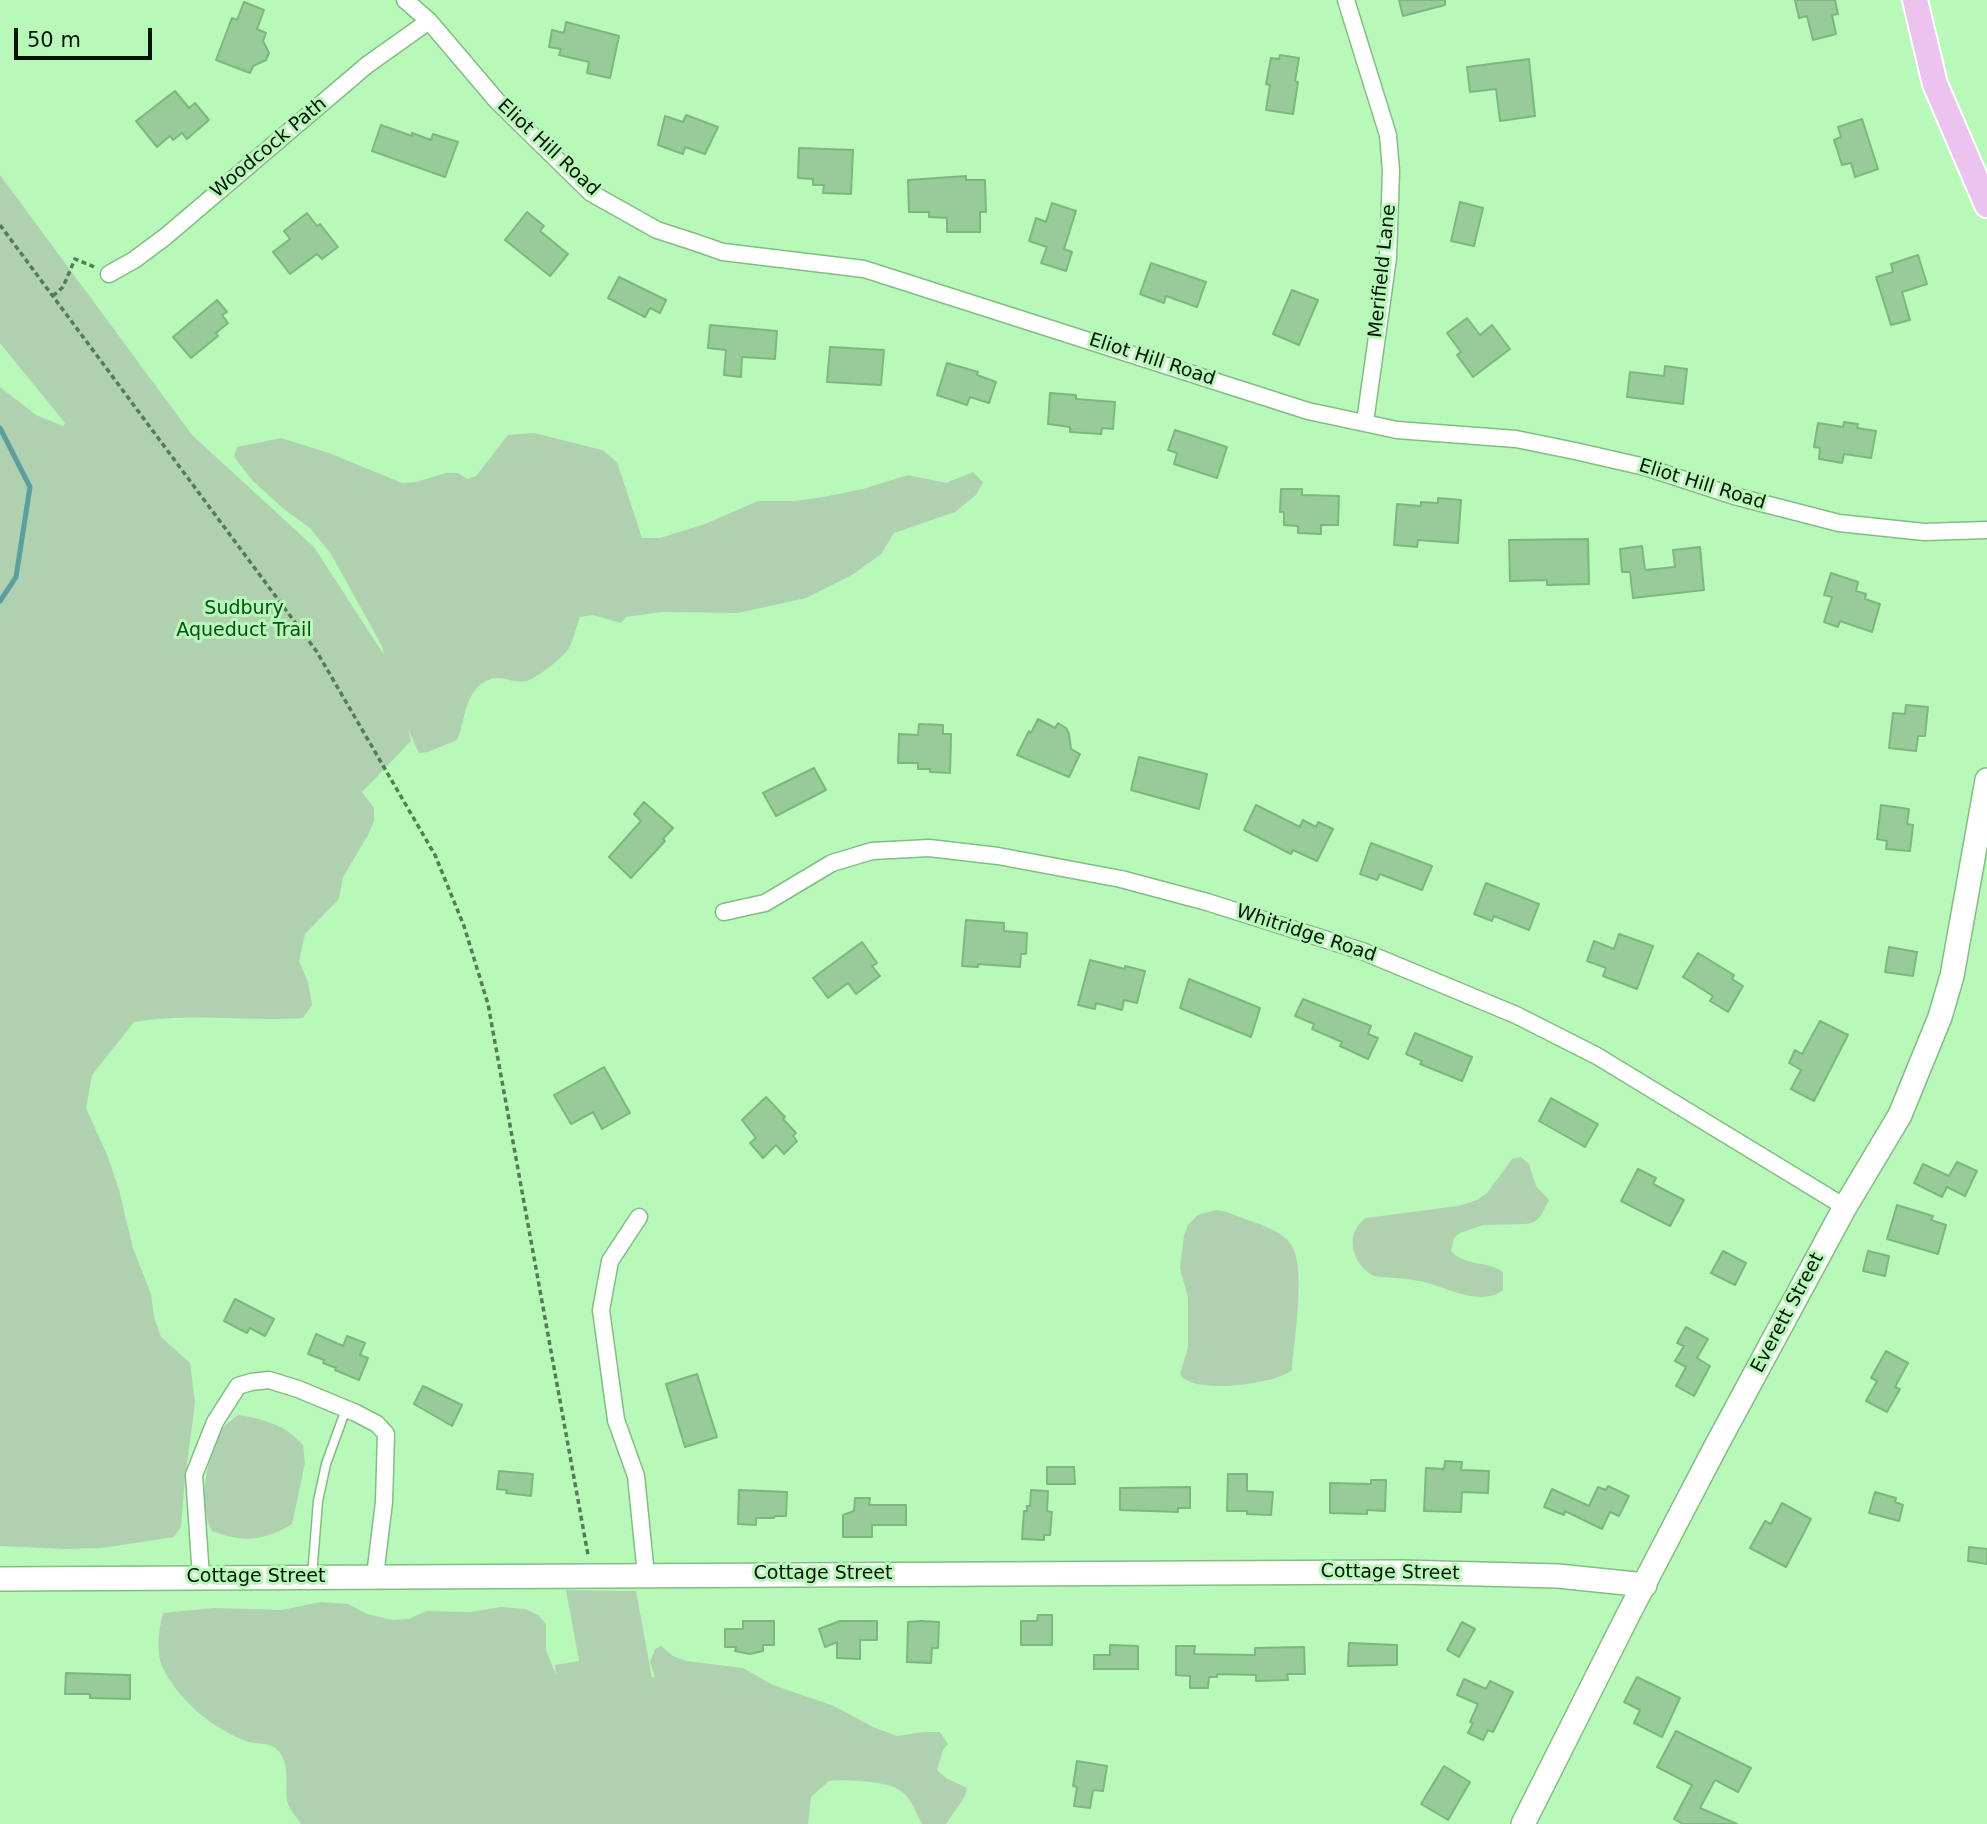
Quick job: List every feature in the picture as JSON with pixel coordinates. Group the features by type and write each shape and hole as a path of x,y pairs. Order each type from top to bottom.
{"main road":[{"path":"1915,0 1935,85 1987,205"}],"street":[{"name":"Eliot Hill Road","path":"405,0 429,21 497,101 591,193 657,230 723,252 864,269 1308,411 1397,430 1516,439 1575,451 1645,467 1771,506 1839,523 1924,532 1987,530"},
{"name":"Merifield Lane","path":"1346,0 1388,135 1391,171 1388,258 1365,422"},
{"name":"Woodcock Path","path":"109,274 134,260 164,237 367,65 429,21"},
{"name":"Everett Street","path":"1523,1824 1716,1448 1845,1207 1900,1115 1940,1017 1952,976 1987,780"},
{"name":"Whitridge Road","path":"724,912 765,903 832,863 883,850 929,848 998,856 1099,873 1158,888 1362,951 1516,1015 1597,1056 1845,1207"},
{"path":"639,1217 610,1261 601,1310 616,1420 636,1476 646,1575"},
{"path":"201,1577 194,1475 215,1422 238,1386 269,1380 346,1409 377,1424 386,1434 384,1502 375,1576"},
{"name":"Cottage Street","path":"0,1579 1400,1572 1558,1576 1645,1586"}],"lane":[{"path":"312,1576 317,1501 326,1464 346,1409"}],"path":[{"path":"0,225 317,652 435,855 464,926 488,1004 591,1575"},
{"path":"53,296 63,286 75,259 109,274"}],"green space":[{"name":"Sudbury Aqueduct Trail","path":"0,175 192,435 314,547 384,655 382,646 331,554 310,528 253,481 234,457 237,447 281,438 329,453 402,483 416,482 446,473 458,473 467,479 476,476 508,435 534,433 602,450 617,462 642,538 660,538 705,524 758,501 794,501 824,497 863,489 908,475 946,483 973,472 983,482 976,495 955,512 894,533 881,554 852,575 806,598 738,613 661,612 626,617 621,623 593,615 580,617 569,648 543,672 526,681 493,678 475,690 457,740 419,753 408,729 411,741 362,792 374,808 374,821 343,877 339,899 305,934 299,961 308,982 312,1005 303,1018 198,1017 134,1022 92,1075 86,1108 108,1157 119,1190 133,1248 151,1294 154,1317 161,1337 190,1363 195,1402 181,1527 174,1537 102,1548 0,1546 0,387 36,415 63,426 65,423 0,343"},
{"path":"1521,1157 1529,1164 1536,1186 1549,1200 1541,1216 1526,1224 1483,1225 1460,1233 1454,1238 1451,1251 1469,1262 1497,1268 1503,1272 1503,1290 1485,1297 1464,1295 1424,1282 1374,1276 1360,1264 1353,1248 1353,1240 1359,1224 1366,1218 1458,1206 1477,1200 1487,1193 1512,1159"},
{"path":"1215,1210 1273,1230 1292,1246 1298,1271 1298,1306 1292,1370 1283,1375 1252,1383 1215,1386 1187,1380 1180,1374 1188,1347 1188,1298 1180,1268 1184,1236 1188,1225 1198,1215"},
{"path":"238,1415 274,1424 289,1432 303,1445 305,1463 292,1524 263,1537 244,1539 212,1531 205,1509 205,1483 214,1445 223,1429"},
{"path":"566,1590 636,1591 652,1678 655,1677 650,1662 655,1649 661,1646 673,1656 686,1661 743,1668 773,1685 834,1706 873,1727 897,1736 940,1732 948,1744 943,1750 937,1770 946,1778 967,1788 965,1796 946,1824 922,1824 908,1798 894,1787 876,1783 829,1781 811,1797 808,1824 301,1824 287,1801 286,1770 277,1749 246,1741 209,1721 177,1690 162,1666 159,1654 163,1613 214,1608 282,1610 320,1602 348,1604 367,1614 393,1620 409,1619 426,1611 471,1612 501,1607 525,1609 538,1615 546,1624 546,1650 556,1675 555,1665 579,1661"}],"building":[{"path":"1399,0 1445,0 1445,5 1403,16"},
{"path":"1795,0 1835,0 1838,14 1832,15 1836,34 1813,40 1807,16 1799,18"},
{"path":"244,2 264,10 257,29 266,33 263,41 269,53 266,60 253,66 250,73 216,60 232,18 237,20"},
{"path":"566,22 619,36 610,78 587,73 589,62 559,55 561,49 549,47 552,30 564,33"},
{"path":"1280,55 1299,58 1293,114 1266,110 1270,85 1266,84 1271,58 1279,59"},
{"path":"1529,59 1535,116 1500,121 1496,89 1470,92 1467,67"},
{"path":"175,91 189,108 195,103 209,120 187,139 182,133 173,140 170,136 157,147 136,121"},
{"path":"686,115 718,127 705,154 685,147 683,154 658,145 665,116 683,122"},
{"path":"1862,119 1878,169 1855,177 1851,163 1842,165 1834,140 1841,137 1838,127"},
{"path":"381,125 412,136 412,133 431,140 433,134 458,142 445,177 372,151"},
{"path":"799,148 853,150 851,194 823,193 824,185 813,185 813,179 798,178"},
{"path":"966,176 966,180 985,180 986,212 980,212 980,232 947,232 947,218 929,217 929,212 909,212 908,180"},
{"path":"1460,202 1483,208 1474,246 1451,241"},
{"path":"1052,203 1076,211 1064,249 1072,252 1066,271 1041,263 1047,247 1029,241 1036,218 1046,222"},
{"path":"527,212 544,226 540,231 568,254 550,276 505,240"},
{"path":"307,213 317,226 320,224 338,247 322,259 317,254 290,274 273,252 290,239 284,231"},
{"path":"1918,255 1927,284 1902,292 1910,320 1891,325 1876,277 1893,272 1891,264"},
{"path":"1151,263 1206,282 1197,307 1166,296 1164,303 1140,294"},
{"path":"619,277 666,300 660,313 650,308 645,317 608,298"},
{"path":"1292,290 1318,300 1299,345 1273,334"},
{"path":"217,300 227,312 222,315 228,323 216,333 218,336 191,358 173,337"},
{"path":"1467,318 1480,335 1492,325 1510,349 1473,377 1457,355 1461,352 1447,333"},
{"path":"710,325 777,331 775,359 742,357 741,377 724,375 726,350 708,348"},
{"path":"830,347 884,350 881,385 827,382"},
{"path":"947,363 978,372 977,375 996,382 989,403 970,397 967,405 937,395"},
{"path":"1665,366 1687,369 1683,404 1627,397 1630,372 1664,376"},
{"path":"1050,393 1076,395 1076,399 1115,402 1113,429 1102,428 1101,434 1070,432 1070,427 1048,424"},
{"path":"1844,422 1858,424 1857,428 1876,431 1871,458 1844,454 1842,463 1819,459 1820,448 1814,447 1818,423 1843,427"},
{"path":"1175,430 1227,447 1217,478 1174,464 1177,453 1168,450"},
{"path":"1281,489 1302,489 1302,495 1339,496 1338,525 1321,525 1321,534 1298,533 1298,526 1284,525 1284,512 1280,512"},
{"path":"1438,498 1461,500 1458,543 1418,540 1417,547 1394,545 1397,504 1421,506 1421,502 1438,503"},
{"path":"1588,539 1589,584 1547,585 1547,580 1510,581 1509,540"},
{"path":"1642,546 1645,570 1675,567 1673,550 1700,547 1704,590 1633,598 1630,572 1622,572 1620,549"},
{"path":"1831,573 1858,582 1856,591 1866,594 1865,599 1880,604 1872,632 1840,621 1838,627 1824,622 1832,597 1824,595"},
{"path":"1906,705 1928,707 1925,736 1918,736 1916,751 1889,748 1893,713 1905,714"},
{"path":"1038,719 1055,728 1058,723 1066,728 1071,749 1080,754 1069,777 1017,755"},
{"path":"919,724 943,725 943,734 951,734 950,773 918,769 918,763 898,763 899,734 918,735"},
{"path":"1139,757 1207,774 1199,809 1131,790"},
{"path":"814,768 826,790 776,816 763,793"},
{"path":"644,802 673,828 663,839 665,841 631,878 609,857 641,821 634,814"},
{"path":"1256,805 1300,827 1303,820 1316,827 1318,822 1333,829 1317,861 1293,850 1291,854 1244,830"},
{"path":"1881,805 1909,809 1907,824 1913,825 1910,851 1886,849 1887,841 1877,839"},
{"path":"1371,843 1432,866 1422,890 1380,874 1377,880 1360,874"},
{"path":"1486,883 1539,904 1529,930 1494,916 1492,921 1474,914"},
{"path":"966,920 1004,923 1004,931 1027,933 1026,954 1021,954 1020,967 978,964 978,967 962,966"},
{"path":"1619,934 1653,946 1637,989 1603,976 1606,968 1587,961 1594,941 1614,949"},
{"path":"862,942 877,963 872,966 880,976 856,994 848,983 828,998 813,978"},
{"path":"1889,947 1917,952 1913,976 1885,972"},
{"path":"1698,953 1734,975 1732,979 1743,986 1728,1012 1710,1001 1713,996 1683,977"},
{"path":"1090,960 1145,971 1137,1003 1124,1000 1122,1010 1096,1003 1095,1009 1078,1005"},
{"path":"1189,979 1260,1008 1251,1037 1180,1008"},
{"path":"1303,999 1371,1026 1368,1034 1378,1038 1368,1059 1340,1046 1342,1042 1312,1029 1314,1024 1295,1016"},
{"path":"1820,1021 1848,1035 1814,1101 1791,1089 1801,1070 1789,1063 1795,1050 1802,1054"},
{"path":"1415,1033 1472,1057 1462,1081 1420,1064 1422,1061 1406,1054"},
{"path":"604,1067 630,1113 602,1129 593,1112 571,1124 554,1095"},
{"path":"766,1097 785,1117 783,1119 796,1133 793,1136 797,1141 784,1154 776,1145 763,1158 750,1143 756,1138 742,1120"},
{"path":"1551,1098 1598,1124 1585,1147 1539,1121"},
{"path":"1957,1162 1977,1171 1965,1196 1947,1187 1942,1197 1914,1183 1923,1164 1949,1176"},
{"path":"1638,1169 1656,1178 1653,1184 1684,1200 1670,1226 1621,1201"},
{"path":"1897,1205 1933,1216 1931,1220 1946,1225 1938,1254 1887,1239"},
{"path":"1723,1251 1746,1263 1735,1285 1711,1273"},
{"path":"1868,1251 1889,1256 1885,1276 1863,1271"},
{"path":"235,1299 274,1319 265,1336 250,1328 247,1333 224,1321"},
{"path":"1686,1327 1708,1339 1697,1358 1710,1366 1694,1396 1676,1386 1686,1367 1675,1361 1684,1346 1677,1343"},
{"path":"316,1334 343,1346 347,1336 365,1343 360,1355 368,1358 359,1380 308,1354"},
{"path":"1886,1351 1908,1363 1895,1387 1900,1389 1887,1412 1866,1401 1877,1381 1871,1378"},
{"path":"697,1374 717,1437 685,1447 666,1384"},
{"path":"423,1386 462,1405 452,1426 414,1404"},
{"path":"1445,1461 1462,1462 1461,1470 1489,1471 1488,1493 1462,1492 1461,1512 1424,1511 1426,1468 1444,1469"},
{"path":"1047,1467 1074,1467 1075,1484 1047,1484"},
{"path":"499,1471 533,1474 531,1496 506,1493 507,1490 497,1489"},
{"path":"1228,1474 1247,1474 1247,1491 1273,1492 1271,1515 1227,1511"},
{"path":"1371,1480 1386,1480 1385,1511 1367,1510 1367,1514 1330,1513 1330,1483 1371,1484"},
{"path":"1608,1486 1629,1496 1619,1516 1610,1512 1602,1529 1565,1511 1564,1515 1544,1507 1552,1489 1589,1506 1598,1487 1606,1490"},
{"path":"1190,1487 1190,1508 1178,1508 1178,1512 1120,1510 1120,1488"},
{"path":"739,1490 787,1492 786,1516 756,1518 756,1525 738,1524"},
{"path":"1031,1490 1048,1491 1047,1511 1052,1512 1050,1535 1044,1535 1044,1540 1022,1539 1024,1511 1030,1506"},
{"path":"1875,1492 1896,1498 1895,1502 1903,1505 1899,1521 1869,1513"},
{"path":"855,1498 870,1498 869,1505 906,1505 906,1525 872,1525 872,1537 843,1537 843,1515 854,1511"},
{"path":"1782,1503 1811,1519 1786,1567 1750,1548 1765,1521 1771,1524"},
{"path":"1969,1547 1987,1549 1987,1564 1968,1561"},
{"path":"1038,1615 1052,1615 1052,1645 1021,1645 1021,1621 1037,1621"},
{"path":"743,1621 774,1621 774,1645 763,1645 763,1651 750,1654 735,1651 736,1647 725,1647 725,1629 743,1629"},
{"path":"840,1621 877,1621 877,1640 860,1640 860,1659 837,1658 837,1642 825,1647 819,1629"},
{"path":"908,1622 939,1622 938,1648 932,1648 931,1663 907,1662"},
{"path":"1462,1622 1475,1629 1459,1657 1447,1650"},
{"path":"1349,1643 1397,1645 1397,1665 1348,1666"},
{"path":"1110,1645 1138,1646 1138,1669 1094,1669 1094,1655 1110,1655"},
{"path":"1176,1646 1195,1646 1194,1654 1255,1655 1255,1648 1304,1647 1305,1674 1287,1674 1288,1680 1256,1681 1256,1675 1217,1674 1217,1677 1209,1677 1208,1688 1190,1688 1190,1676 1176,1675"},
{"path":"66,1673 130,1675 130,1699 65,1694"},
{"path":"1637,1677 1680,1698 1662,1737 1634,1723 1640,1710 1624,1702"},
{"path":"1464,1679 1486,1689 1490,1681 1513,1692 1493,1732 1488,1730 1483,1740 1468,1733 1478,1704 1457,1695"},
{"path":"1676,1731 1751,1768 1738,1792 1715,1780 1700,1808 1737,1824 1683,1824 1674,1819 1692,1785 1657,1767"},
{"path":"1077,1761 1107,1766 1103,1791 1093,1790 1090,1808 1074,1806 1077,1787 1073,1786"},
{"path":"1444,1766 1470,1782 1448,1820 1421,1804"}],"waterway":[{"path":"0,428 30,487 16,577 0,601"}]}
